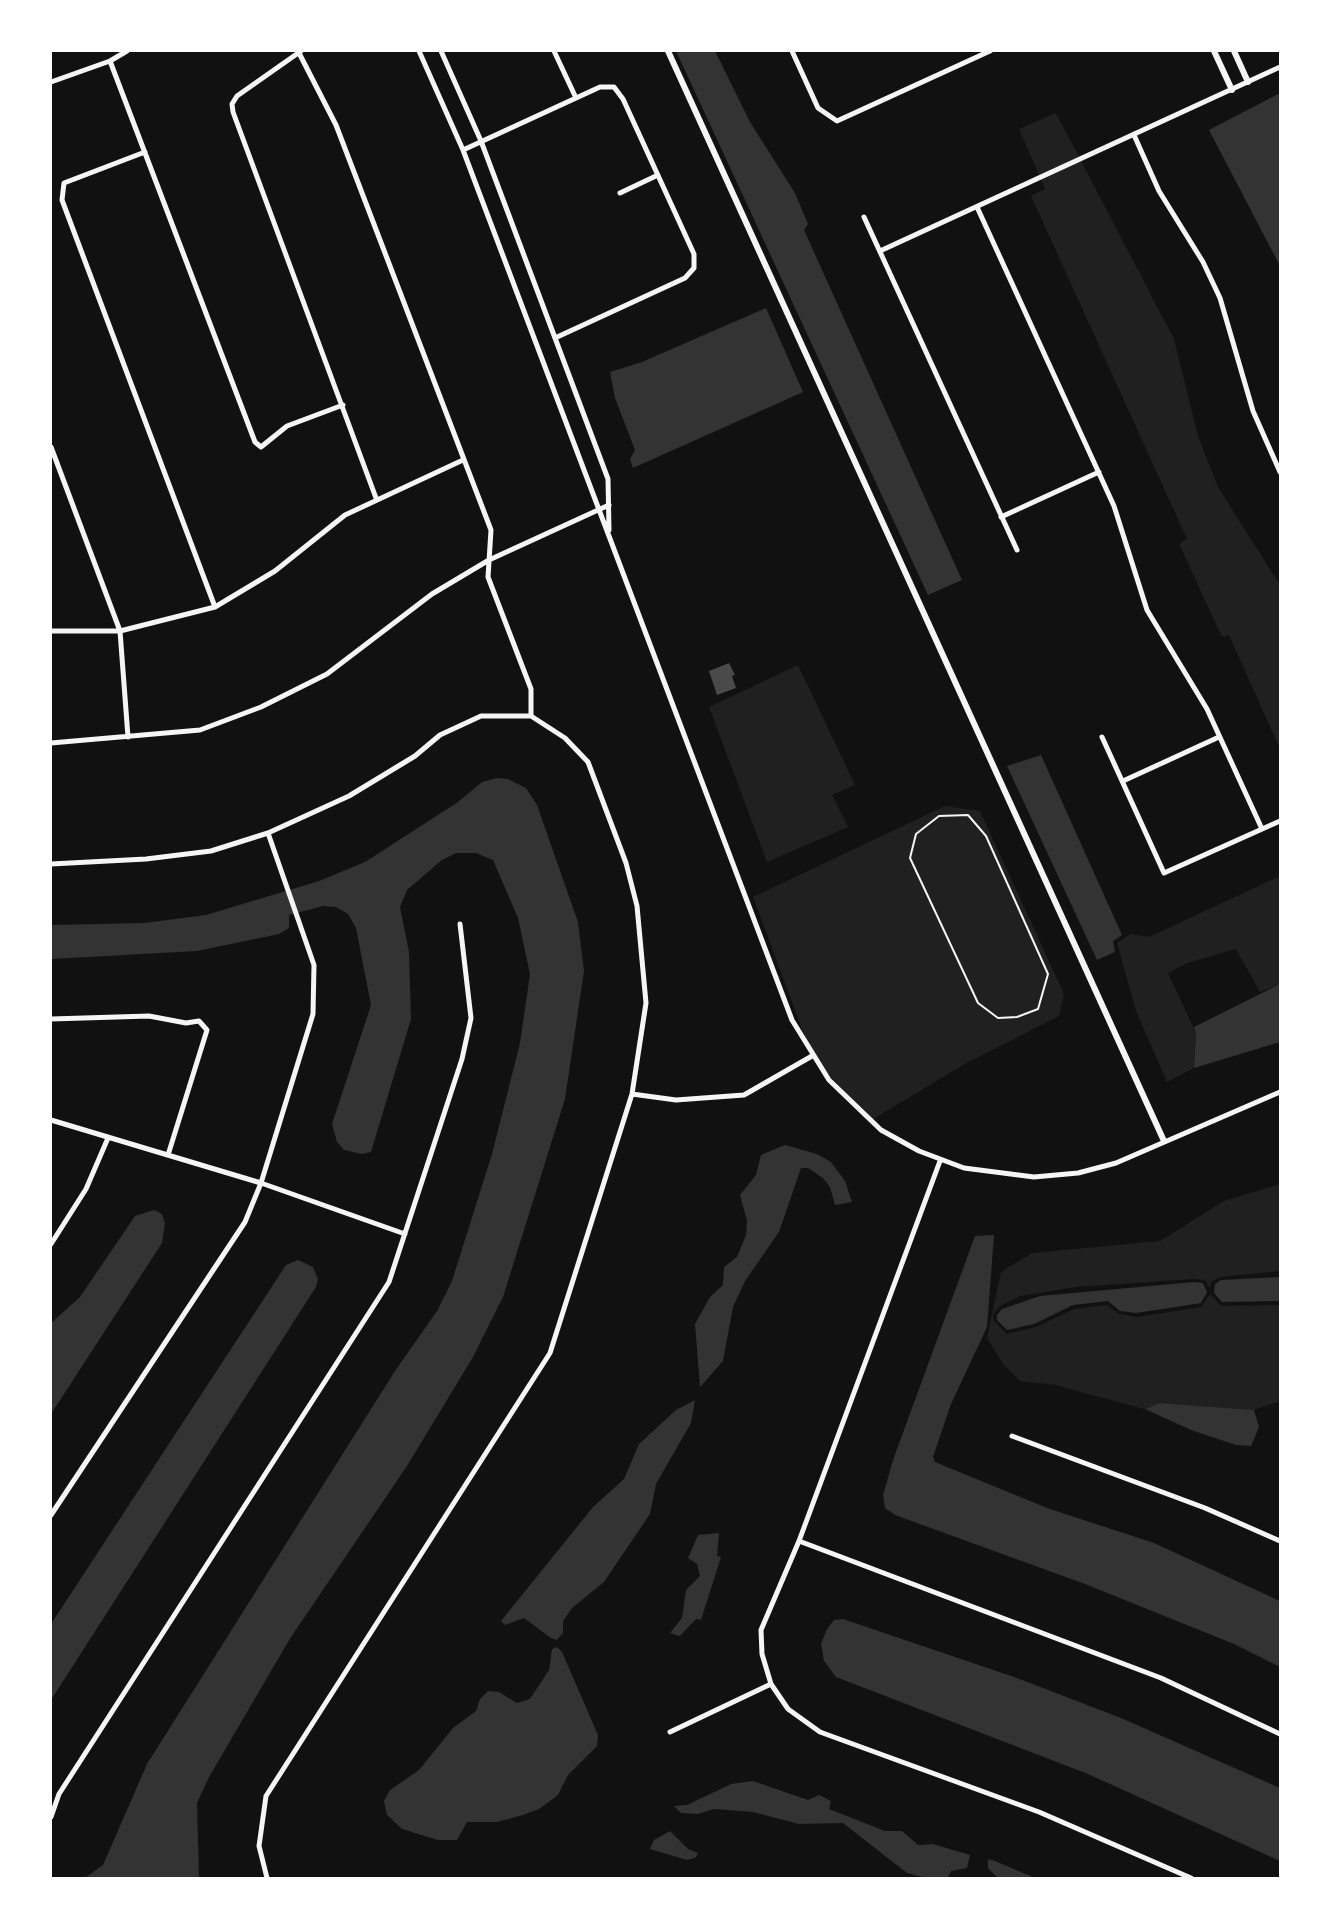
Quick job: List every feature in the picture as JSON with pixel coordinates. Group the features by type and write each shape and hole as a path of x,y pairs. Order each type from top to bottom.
{"street":[{"path":"51,82 110,61 127,51"},
{"path":"376,498 232,104 237,96 299,51 336,125 491,530 488,577 531,689 531,716"},
{"path":"419,51 463,150 792,1020 812,1056 845,1098 881,1130 940,1160 987,1173 1056,1176 1116,1163 1280,1092"},
{"path":"442,51 481,141 608,479 610,537"},
{"path":"554,51 576,98"},
{"path":"668,51 1164,1141"},
{"path":"792,51 818,108 837,121 990,51"},
{"path":"972,51 975,58"},
{"path":"1214,51 1232,90"},
{"path":"1234,51 1248,82"},
{"path":"110,61 256,442 261,447 287,426 343,405"},
{"path":"880,251 1280,67"},
{"path":"463,150 600,87 614,87 658,175 694,254 694,268 685,278 555,338"},
{"path":"1134,135 1160,191 1203,262 1220,298 1253,411 1280,472"},
{"path":"145,152 64,183 62,200 215,607"},
{"path":"620,193 658,175"},
{"path":"977,207 1114,506 1147,610 1207,709 1262,829"},
{"path":"864,217 1017,550"},
{"path":"51,447 120,631 128,737"},
{"path":"51,631 120,631 215,607 275,571 345,515 376,498 463,460"},
{"path":"1001,517 1099,472"},
{"path":"51,743 200,730 261,707 327,674 432,594 489,560 608,505"},
{"path":"51,864 146,859 211,850 268,833 349,796 415,756 440,735 481,716 531,716 565,738 588,762 626,863 637,906 646,1003 632,1094 550,1353 266,1796 259,1846 267,1878"},
{"path":"1102,737 1164,873 1280,821"},
{"path":"1123,781 1219,737"},
{"path":"51,1516 245,1222 261,1183 313,1014 314,965 268,833"},
{"path":"51,1817 59,1794 389,1282 462,1059 471,1018 460,924"},
{"path":"51,1018 149,1016 186,1023 199,1021 207,1030 168,1155"},
{"path":"632,1094 676,1100 744,1095 812,1056"},
{"path":"51,1120 261,1183 405,1234"},
{"path":"51,1244 86,1189 108,1138"},
{"path":"940,1160 799,1541 761,1630 762,1654 771,1684 788,1709 820,1732 1039,1812 1191,1878"},
{"path":"1012,1436 1205,1508 1280,1541"},
{"path":"799,1541 1161,1678 1280,1734"},
{"path":"670,1732 771,1684"}],"path":[{"path":"968,815 986,836 1048,974 1038,1009 1017,1017 998,1018 978,1003 910,858 916,834 939,816 968,815"}],"shaded area":[{"path":"676,51 715,51 750,122 795,193 808,224 804,230 962,580 928,595"},
{"path":"1280,93 1280,266 1209,130"},
{"path":"1056,113 1174,339 1198,436 1218,487 1280,585 1280,749 1229,635 1222,637 1179,544 1187,539 1031,196 1045,189 1019,129"},
{"path":"766,308 803,392 633,468 630,459 635,450 615,398 610,372 642,362"},
{"path":"798,665 855,785 832,795 848,827 767,862 709,707"},
{"path":"1041,755 1122,935 1113,941 1115,952 1097,960 1007,766"},
{"path":"497,778 508,779 526,788 537,805 578,922 584,971 565,1099 503,1297 473,1357 407,1466 291,1637 209,1777 197,1803 199,1878 85,1878 103,1865 147,1764 395,1371 437,1311 452,1281 492,1154 520,1043 530,974 518,918 493,860 476,853 456,853 442,860 407,890 400,907 409,952 411,1019 371,1152 362,1154 344,1150 337,1142 332,1124 371,1005 356,928 348,914 336,907 323,906 289,915 289,928 279,934 197,951 51,959 51,925 144,923 206,915 319,881 365,862 458,802 482,782"},
{"path":"945,806 980,811 1064,994 1059,1016 963,1065 870,1121 812,1056 753,897"},
{"path":"1280,876 1280,984 1260,992 1236,949 1187,963 1168,973 1196,1033 1194,1068 1167,1082 1136,1011 1117,943 1131,934 1149,937"},
{"path":"1280,984 1280,1042 1194,1068 1194,1027"},
{"path":"785,1145 817,1154 831,1162 845,1181 852,1202 835,1205 830,1187 823,1178 808,1168 801,1168 779,1232 745,1281 733,1307 723,1361 700,1387 695,1324 710,1297 723,1285 724,1267 737,1257 746,1235 747,1221 740,1195 756,1175 761,1155"},
{"path":"1280,1184 1280,1271 1220,1277 1211,1282 1210,1289 1205,1280 1194,1279 1076,1287 1020,1296 1000,1306 993,1314 993,1320 1007,1334 1036,1327 1074,1309 1107,1305 1119,1314 1137,1317 1201,1307 1210,1294 1221,1306 1280,1305 1280,1401 1254,1410 1160,1403 1144,1409 1055,1385 1020,1381 1003,1364 987,1338 1001,1272 1032,1253 1160,1241 1224,1201"},
{"path":"154,1210 162,1214 165,1224 162,1243 51,1414 51,1323 80,1297 135,1216"},
{"path":"994,1235 987,1327 951,1404 933,1457 935,1462 1047,1508 1154,1543 1280,1601 1280,1667 1234,1644 1085,1584 895,1515 885,1508 883,1495 893,1460 975,1236"},
{"path":"298,1260 313,1267 318,1279 316,1287 51,1700 51,1624 286,1265"},
{"path":"1280,1277 1280,1301 1222,1302 1214,1293 1215,1284 1221,1280"},
{"path":"1203,1283 1207,1292 1201,1303 1136,1313 1120,1311 1108,1301 1073,1305 1034,1324 1007,1330 997,1320 1002,1309 1040,1296"},
{"path":"695,1400 691,1423 656,1484 650,1514 604,1582 572,1608 563,1621 563,1633 557,1640 551,1638 524,1618 505,1625 501,1621 593,1507 624,1479 639,1444 676,1410"},
{"path":"1160,1403 1254,1410 1259,1427 1251,1446 1236,1445 1191,1430 1145,1409"},
{"path":"719,1533 717,1556 721,1557 701,1620 696,1619 680,1636 670,1633 682,1618 686,1590 700,1576 697,1564 688,1558 698,1535"},
{"path":"843,1619 1017,1678 1121,1718 1280,1788 1280,1861 1088,1774 836,1677 824,1661 821,1644 834,1620"},
{"path":"557,1647 562,1652 598,1735 597,1746 568,1775 558,1795 539,1809 523,1815 497,1822 467,1822 457,1840 438,1840 402,1829 387,1815 384,1801 390,1790 419,1770 453,1728 476,1711 480,1699 488,1691 499,1692 517,1703 530,1699 549,1670 552,1649"},
{"path":"753,1781 808,1800 819,1795 831,1801 829,1809 885,1831 902,1831 918,1845 933,1844 970,1855 967,1868 951,1871 948,1878 926,1878 907,1873 843,1823 799,1824 753,1812 714,1809 698,1814 681,1813 674,1806 687,1805 731,1784"},
{"path":"670,1831 688,1849 698,1853 695,1858 687,1860 650,1849 654,1840"},
{"path":"988,1859 1035,1878 998,1878 988,1868"}],"building":[{"path":"729,663 735,675 732,676 736,688 717,695 709,671"}]}
